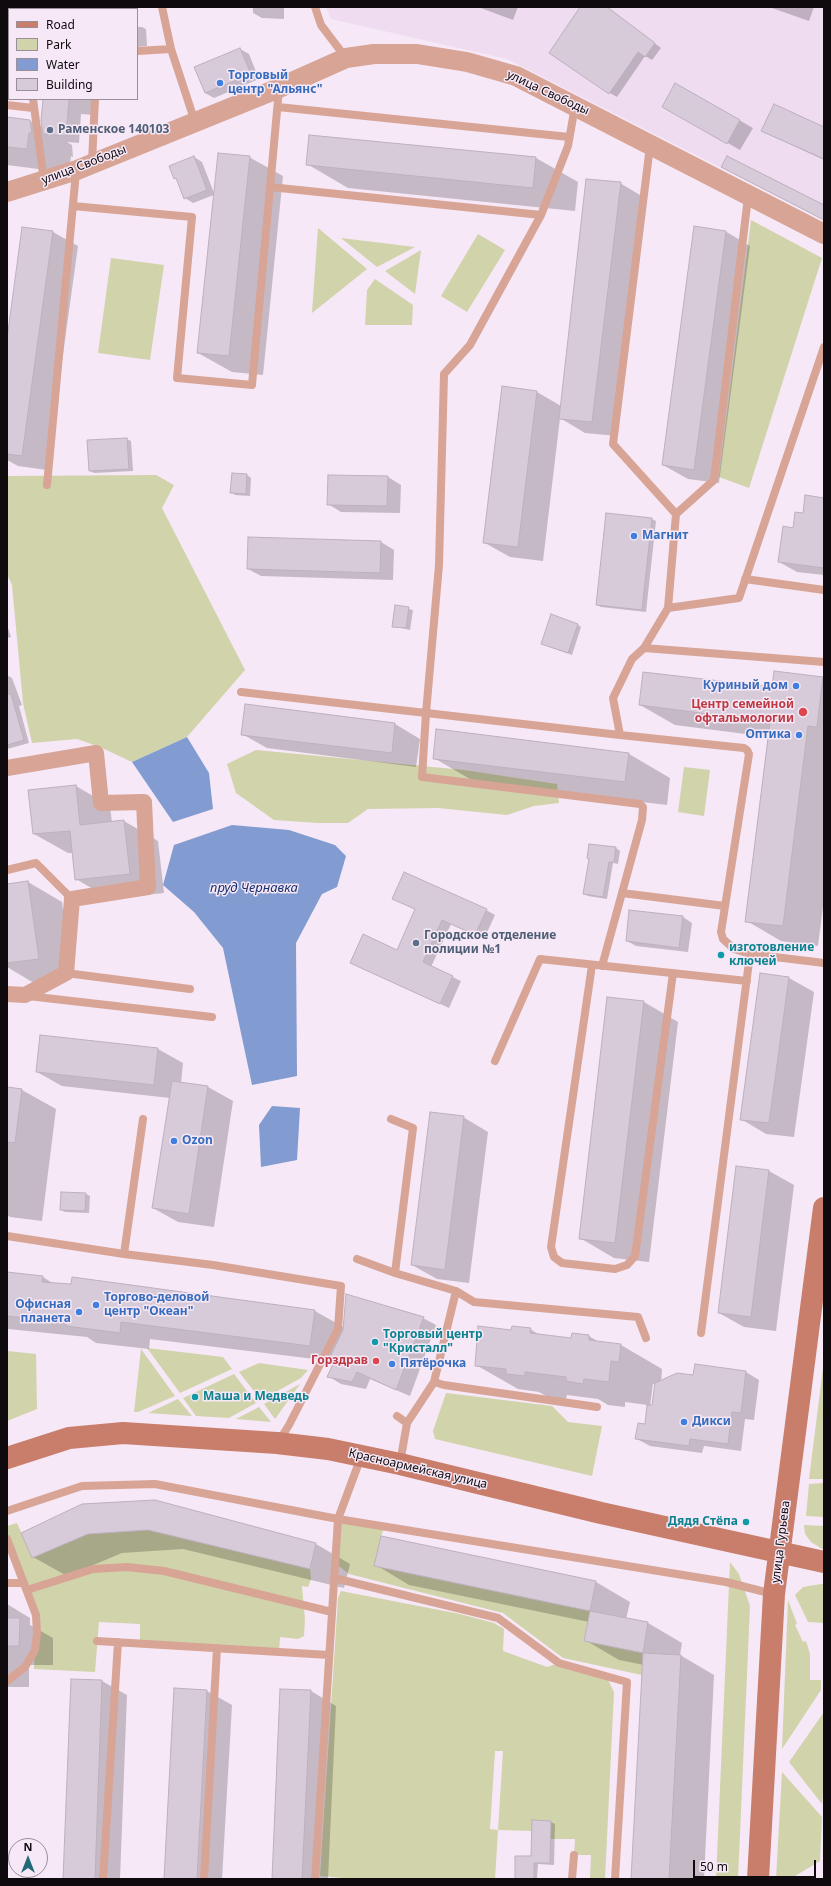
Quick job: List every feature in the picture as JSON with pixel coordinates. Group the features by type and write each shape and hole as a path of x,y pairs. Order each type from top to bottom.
{"main road":[{"name":"улица Гурьева","path":"758,1879 774,1594 778,1553 824,1208"},
{"name":"Красноармейская улица","path":"7,1458 69,1438 123,1433 277,1443 328,1449 400,1464 601,1513 824,1562"}],"street":[{"name":"улица Свободы","path":"7,192 44,181 195,122 278,98 346,58 374,54 417,54 467,62 516,76 749,194 824,234"},
{"path":"7,768 96,753 101,804 144,802 148,887 72,899 66,972 25,996 7,994"}],"lane":[{"path":"162,7 171,49 195,122"},
{"path":"315,7 321,25 346,58"},
{"path":"138,51 171,49"},
{"path":"73,206 192,217 177,378 252,385 278,98 569,137"},
{"path":"33,100 44,181"},
{"path":"47,485 73,206 84,166 94,100"},
{"path":"7,105 33,108"},
{"path":"575,105 568,146 541,215 470,345 444,374 439,565 422,777 640,804 643,807 642,820 602,966"},
{"path":"650,144 613,444 676,514"},
{"path":"270,187 541,215"},
{"path":"620,735 614,698 632,659 644,648 668,608 676,514 714,480 749,194"},
{"path":"668,608 739,598 824,347"},
{"path":"746,580 824,590"},
{"path":"644,648 824,662"},
{"path":"241,692 744,748 749,754 721,932 723,939 734,949 750,954 824,963"},
{"path":"7,870 36,863 72,899"},
{"path":"622,893 725,906"},
{"path":"701,1333 750,954"},
{"path":"495,1061 540,959 747,981"},
{"path":"592,965 551,1247 554,1258 562,1263 616,1269 627,1265 635,1256 673,973"},
{"path":"66,972 190,989"},
{"path":"25,996 212,1017"},
{"path":"124,1254 143,1119"},
{"path":"391,1119 413,1128 395,1273"},
{"path":"7,1236 124,1254 213,1265 341,1286 338,1329 290,1425 277,1443"},
{"path":"357,1259 395,1273 456,1291 474,1302 638,1317 646,1338"},
{"path":"400,1464 407,1423 434,1382 456,1291"},
{"path":"434,1382 444,1385 597,1407"},
{"path":"397,1416 407,1423"},
{"path":"314,1879 338,1519 361,1457"},
{"path":"7,1511 82,1486 155,1484 338,1519 726,1582 774,1594"},
{"path":"7,1539 36,1615 37,1634 35,1650 25,1667 7,1681"},
{"path":"7,1583 25,1586 93,1569 127,1567 164,1571 332,1612"},
{"path":"334,1578 498,1618 559,1663 627,1682 615,1879"},
{"path":"97,1641 329,1655"},
{"path":"103,1879 118,1642"},
{"path":"204,1879 217,1648"},
{"path":"572,1879 574,1854"}],"shaded area":[{"path":"326,7 824,7 824,220 507,59 331,19"}],"green space":[{"path":"751,220 822,258 749,488 719,477"},
{"path":"318,228 367,269 312,313"},
{"path":"478,234 505,250 467,312 441,296"},
{"path":"341,238 415,247 377,267"},
{"path":"421,250 415,294 385,271"},
{"path":"111,258 164,265 150,360 98,353"},
{"path":"375,279 413,305 412,325 365,325 367,290"},
{"path":"156,475 174,485 162,508 245,670 187,737 132,762 100,747 77,739 32,743 23,703 12,585 7,574 7,476"},
{"path":"256,750 464,770 557,784 559,803 534,806 507,815 438,808 368,809 348,823 318,823 274,820 236,793 227,764"},
{"path":"684,767 710,770 704,816 678,812"},
{"path":"147,1348 223,1357 232,1369 180,1393"},
{"path":"141,1349 175,1396 138,1412 134,1412"},
{"path":"7,1351 36,1354 37,1409 7,1421"},
{"path":"824,1360 824,1479 809,1479"},
{"path":"259,1363 308,1370 301,1378 261,1400 239,1372"},
{"path":"234,1374 256,1403 229,1418 196,1416 183,1398"},
{"path":"300,1384 275,1419 264,1404"},
{"path":"446,1393 552,1406 568,1422 602,1426 592,1476 435,1439 433,1431"},
{"path":"178,1399 192,1416 148,1413"},
{"path":"259,1407 271,1422 236,1419"},
{"path":"824,1483 824,1517 806,1516 809,1484"},
{"path":"338,1519 385,1526 381,1536 375,1566 590,1611 584,1641 643,1653 642,1675 563,1658 503,1613 349,1574 335,1563"},
{"path":"17,1523 32,1557 88,1534 148,1530 310,1569 311,1579 308,1587 302,1586 305,1620 304,1636 298,1639 280,1637 279,1652 140,1643 140,1624 99,1622 95,1672 34,1669 36,1615 7,1539 7,1526"},
{"path":"804,1525 824,1526 824,1550 811,1542 805,1534"},
{"path":"730,1562 739,1574 750,1606 738,1879 716,1879"},
{"path":"824,1584 824,1623 808,1622 795,1595 803,1587"},
{"path":"341,1591 460,1614 494,1623 504,1629 503,1651 547,1667 559,1663 606,1676 614,1692 605,1879 590,1879 591,1855 574,1855 575,1839 551,1839 551,1821 533,1820 532,1831 498,1830 495,1879 356,1879 320,1876 338,1598","holes":["495,1751 503,1751 498,1830 490,1829"]},
{"path":"788,1600 797,1624 795,1625 803,1642 806,1641 810,1654 810,1680 821,1680 821,1690 782,1749"},
{"path":"824,1712 824,1781 822,1804 789,1762"},
{"path":"782,1772 822,1817 820,1861 790,1879 776,1879"}],"water":[{"path":"187,737 209,773 213,809 173,822 132,762"},
{"name":"пруд Чернавка","path":"232,825 289,830 335,845 346,856 337,887 322,894 296,943 297,1076 252,1085 223,948 194,912 163,885 174,845"},
{"path":"272,1106 300,1108 297,1160 261,1167 259,1125"}],"building":[{"path":"580,7 607,7 655,43 645,57 638,52 609,94 549,53"},
{"path":"240,48 251,74 205,93 194,67"},
{"path":"675,83 740,120 727,144 662,107"},
{"path":"43,100 69,100 66,136 43,134 41,121"},
{"path":"774,104 824,127 824,159 761,131"},
{"path":"7,117 30,120 32,133 29,133 27,149 7,147"},
{"path":"309,135 536,157 533,188 306,165"},
{"path":"218,153 250,156 229,356 197,353"},
{"path":"194,156 207,190 184,199 176,178 174,179 169,166"},
{"path":"727,156 824,205 824,220 721,167"},
{"path":"586,179 621,182 592,422 559,419"},
{"path":"694,226 726,231 694,470 662,465"},
{"path":"22,227 53,231 22,456 7,454 7,339"},
{"path":"502,386 537,391 518,547 483,543"},
{"path":"127,438 129,469 89,471 87,440"},
{"path":"232,473 247,474 246,494 230,493"},
{"path":"328,475 388,476 387,506 327,505"},
{"path":"805,495 824,498 824,568 778,562 783,526 793,528 795,512 803,513"},
{"path":"606,513 652,518 642,610 596,605"},
{"path":"248,537 381,541 380,573 247,569"},
{"path":"395,605 409,607 406,628 392,627"},
{"path":"551,614 578,624 568,653 541,644"},
{"path":"774,671 823,677 817,727 808,726 783,926 745,922 770,722 639,705 643,672 772,687"},
{"path":"7,694 11,694 24,740 7,745"},
{"path":"245,704 395,723 392,753 241,735"},
{"path":"436,729 629,753 625,782 433,759"},
{"path":"76,785 80,825 124,820 130,874 75,880 70,831 33,834 28,790"},
{"path":"589,844 616,847 614,862 609,862 603,897 583,894 589,859 587,858"},
{"name":"Городское отделение полиции №1","path":"404,872 487,909 475,935 442,920 423,962 453,976 440,1004 350,963 363,934 397,950 415,909 392,899"},
{"path":"28,881 39,959 7,963 7,884"},
{"path":"629,910 683,916 679,948 626,941"},
{"path":"760,973 789,977 769,1123 740,1120"},
{"path":"607,997 644,1001 615,1243 579,1239"},
{"path":"40,1035 158,1048 154,1085 36,1072"},
{"path":"172,1081 208,1086 189,1214 152,1208"},
{"path":"7,1087 22,1089 15,1143 7,1142"},
{"path":"430,1112 464,1116 445,1270 411,1265"},
{"path":"736,1166 769,1170 751,1317 718,1313"},
{"path":"61,1192 86,1193 85,1211 60,1210"},
{"path":"7,1272 43,1276 42,1282 71,1284 72,1277 315,1310 310,1346 121,1322 120,1333 66,1326 66,1322 7,1316"},
{"name":"Торговый центр \"Кристалл\"","path":"346,1294 424,1317 396,1390 357,1372 352,1382 327,1377 333,1364 328,1361 343,1330"},
{"path":"478,1326 511,1330 512,1326 531,1328 530,1333 571,1338 572,1333 589,1335 589,1340 621,1344 619,1362 611,1361 609,1382 584,1379 583,1384 566,1381 566,1377 525,1372 525,1376 506,1374 506,1369 475,1366"},
{"path":"695,1364 746,1371 741,1413 732,1412 728,1444 690,1439 689,1446 635,1439 638,1423 645,1424 647,1405 652,1405 655,1383 677,1373 693,1375"},
{"path":"155,1500 316,1543 310,1569 148,1530 88,1534 32,1558 21,1533 82,1504"},
{"path":"381,1536 596,1581 590,1611 374,1566"},
{"path":"590,1611 648,1622 643,1653 584,1641"},
{"path":"7,1618 20,1618 19,1646 7,1646"},
{"path":"643,1653 681,1655 669,1879 631,1879"},
{"path":"71,1679 102,1680 95,1879 63,1879"},
{"path":"174,1688 207,1690 197,1879 164,1879"},
{"path":"280,1689 311,1690 302,1879 272,1879"},
{"path":"532,1820 551,1821 550,1863 534,1863 534,1879 515,1879 515,1856 531,1856"}],"place":[{"name":"Торговый центр \"Альянс\"","path":"220,83"},
{"name":"Раменское 140103","path":"50,130"},
{"name":"Магнит","path":"634,536"},
{"name":"Куриный дом","path":"796,686"},
{"name":"Центр семейной офтальмологии","path":"803,712"},
{"name":"Оптика","path":"799,735"},
{"name":"Городское отделение полиции №1","path":"416,943"},
{"name":"изготовление ключей","path":"721,955"},
{"name":"Ozon","path":"174,1141"},
{"name":"Торгово-деловой центр \"Океан\"","path":"96,1305"},
{"name":"Офисная планета","path":"79,1312"},
{"name":"Торговый центр \"Кристалл\"","path":"375,1342"},
{"name":"Горздрав","path":"376,1361"},
{"name":"Пятёрочка","path":"392,1364"},
{"name":"Маша и Медведь","path":"195,1397"},
{"name":"Дикси","path":"684,1422"},
{"name":"Дядя Стёпа","path":"746,1522"}]}
